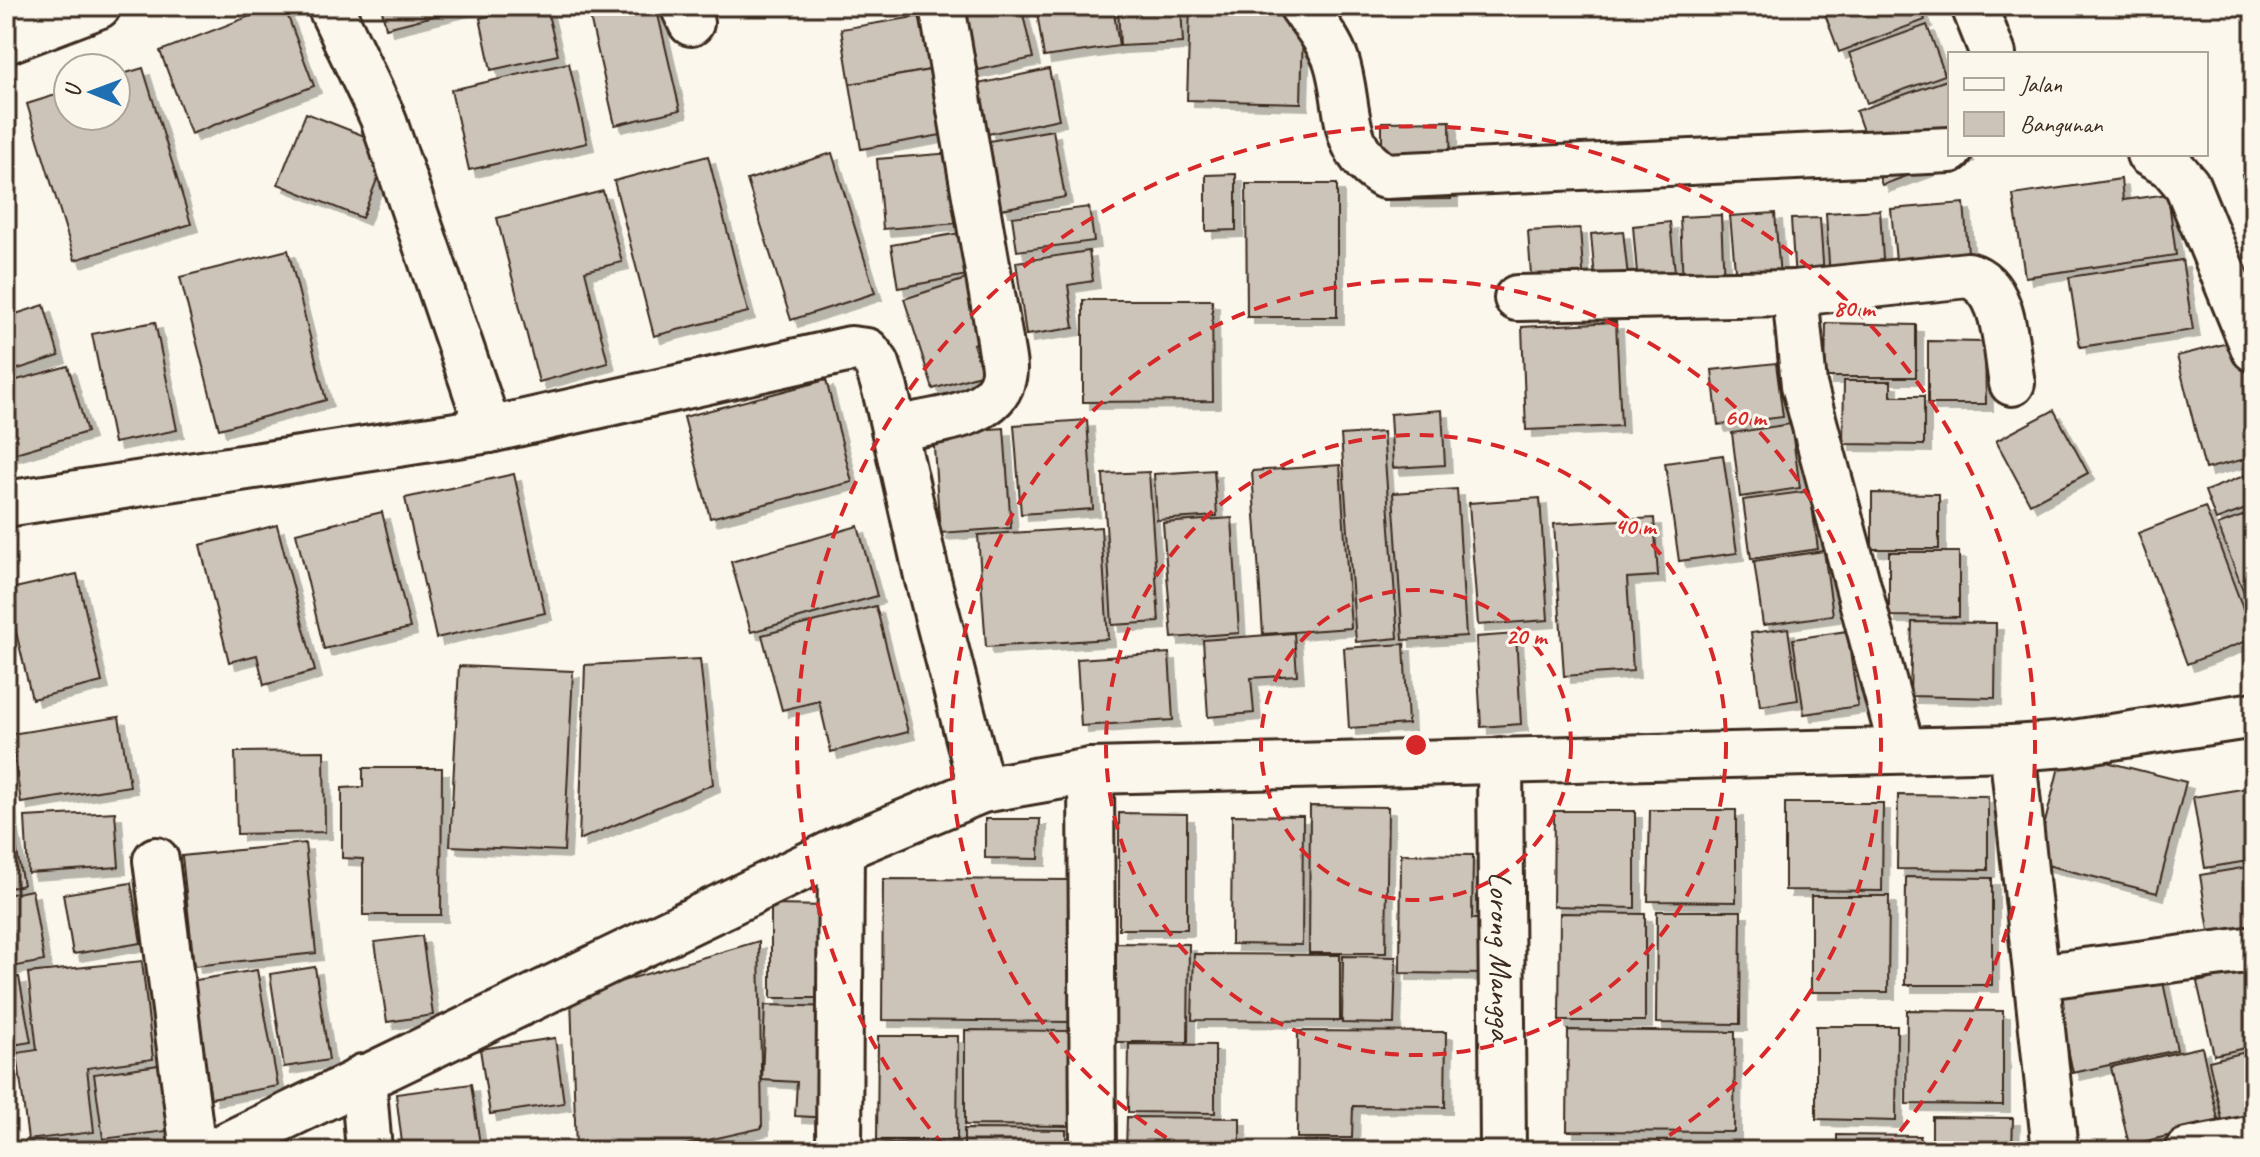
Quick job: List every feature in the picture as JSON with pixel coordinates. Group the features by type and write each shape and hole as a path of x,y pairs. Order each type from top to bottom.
{"street":[{"path":"6,41 98,6"},
{"path":"330,6 382,116 489,430"},
{"path":"894,429 977,409 994,397 1003,378 1000,340 942,6"},
{"path":"1302,6 1327,40 1336,60 1356,152 1366,165 1385,176 1948,150"},
{"path":"1974,6 1992,52"},
{"path":"2153,156 2171,166 2187,185 2254,349"},
{"path":"1517,298 1795,293 1953,275 1980,279 1995,297 2012,383"},
{"path":"1795,293 1804,385 1902,750"},
{"path":"6,504 489,430 851,349 867,351 877,364 982,790"},
{"path":"214,1151 841,849 982,790 1091,771 2012,748 2067,744 2254,715"},
{"path":"2012,748 2055,1151"},
{"name":"Lorong Mangga","path":"1500,760 1503,1151"},
{"path":"1091,771 1093,1151"},
{"path":"839,1151 841,849"},
{"path":"156,860 193,1151"},
{"path":"2037,977 2254,949"},
{"path":"363,1077 369,1151"},
{"path":"2187,1151 2254,1138"}],"building":[{"path":"276,6 284,6 314,86 191,134 160,51"},
{"path":"381,6 474,6 386,28"},
{"path":"531,6 546,6 558,55 491,70 480,18"},
{"path":"600,6 656,6 680,110 615,125 588,9"},
{"path":"959,6 1021,6 1033,58 974,71"},
{"path":"1036,6 1113,6 1119,46 1044,57"},
{"path":"1118,6 1181,6 1183,43 1120,46"},
{"path":"1190,6 1286,6 1286,27 1303,27 1301,103 1187,100"},
{"path":"1822,6 1920,6 1925,20 1839,52"},
{"path":"927,15 936,69 850,84 841,29"},
{"path":"1927,25 1945,75 1867,103 1849,53"},
{"path":"569,63 587,143 469,170 451,90"},
{"path":"143,68 191,224 75,260 27,104 52,96 52,132 132,132 132,71"},
{"path":"936,69 947,134 861,149 850,84"},
{"path":"1049,69 1059,119 988,134 978,84"},
{"path":"1948,80 1948,156 1962,156 1882,185 1856,111"},
{"path":"306,113 390,146 362,218 278,184"},
{"path":"1450,121 1451,199 1382,200 1382,122"},
{"path":"1053,130 1065,197 1001,209 989,141"},
{"path":"832,153 875,293 791,320 747,180"},
{"path":"952,153 959,223 883,229 877,159"},
{"path":"708,156 748,312 654,336 614,181"},
{"path":"2254,171 2254,212 2242,175"},
{"path":"1236,174 1236,230 1206,231 1206,175"},
{"path":"2121,179 2123,200 2168,194 2176,255 2025,277 2013,195"},
{"path":"1246,184 1337,184 1337,317 1247,317"},
{"path":"603,191 622,262 585,271 608,363 539,382 497,218"},
{"path":"1964,203 1969,265 1897,271 1891,209"},
{"path":"1089,207 1094,241 1017,251 1012,217"},
{"path":"1880,210 1884,277 1830,280 1826,213"},
{"path":"1775,213 1780,277 1736,280 1730,216"},
{"path":"1721,215 1724,284 1683,285 1680,217"},
{"path":"1820,218 1824,278 1795,280 1791,219"},
{"path":"1670,222 1676,282 1638,285 1633,226"},
{"path":"1580,228 1584,285 1532,289 1528,231"},
{"path":"1623,231 1629,286 1596,289 1591,234"},
{"path":"960,233 967,275 898,288 891,245"},
{"path":"288,250 326,400 219,429 180,277"},
{"path":"1089,251 1093,281 1068,285 1074,328 1026,335 1016,262"},
{"path":"2182,260 2193,330 2080,347 2069,277"},
{"path":"972,277 991,338 973,344 983,374 933,389 904,299"},
{"path":"1083,300 1212,300 1213,401 1083,402"},
{"path":"44,305 59,356 6,373 6,317"},
{"path":"155,322 177,430 114,443 92,334"},
{"path":"1616,322 1621,426 1526,430 1522,327"},
{"path":"1826,323 1916,325 1916,377 1825,377"},
{"path":"2240,340 2254,395 2254,457 2205,469 2177,356"},
{"path":"1928,341 1985,342 1986,404 1928,404"},
{"path":"1776,363 1783,417 1718,425 1712,370"},
{"path":"68,366 87,432 12,454 6,432 6,383"},
{"path":"826,380 852,482 710,518 684,417"},
{"path":"1844,381 1891,381 1891,396 1924,396 1924,445 1843,444"},
{"path":"1442,410 1445,465 1393,468 1390,414"},
{"path":"2054,410 2088,473 2030,504 1996,441"},
{"path":"1087,420 1093,509 1021,514 1014,425"},
{"path":"1791,424 1800,488 1740,497 1732,433"},
{"path":"1004,428 1011,528 940,533 933,433"},
{"path":"1383,432 1398,638 1356,642 1341,435"},
{"path":"1723,455 1737,553 1679,561 1665,463"},
{"path":"1340,465 1351,628 1263,634 1252,471"},
{"path":"1214,470 1217,516 1157,520 1154,474"},
{"path":"1149,472 1159,622 1112,625 1103,474"},
{"path":"2254,472 2254,506 2216,520 2205,491"},
{"path":"514,474 545,613 436,638 405,498"},
{"path":"1457,489 1466,636 1403,640 1393,493"},
{"path":"1810,491 1818,549 1751,559 1743,500"},
{"path":"1872,493 1939,494 1939,549 1872,549"},
{"path":"1540,498 1548,620 1478,625 1469,503"},
{"path":"2205,507 2254,638 2187,664 2138,533"},
{"path":"382,512 410,628 324,649 296,533"},
{"path":"2253,512 2254,516 2254,619 2218,525"},
{"path":"1232,518 1239,633 1172,638 1163,523"},
{"path":"1654,518 1658,576 1627,578 1633,671 1564,676 1554,524"},
{"path":"277,525 315,671 264,685 257,655 229,662 200,545"},
{"path":"858,526 877,596 751,632 731,562"},
{"path":"1101,527 1108,639 986,647 978,535"},
{"path":"1824,551 1833,615 1763,625 1754,561"},
{"path":"1889,552 1959,552 1959,617 1889,616"},
{"path":"77,574 102,682 32,699 6,590"},
{"path":"876,606 908,732 831,752 819,701 782,710 762,635"},
{"path":"1912,622 1996,623 1995,698 1910,696"},
{"path":"1788,628 1798,700 1760,706 1751,633"},
{"path":"1847,631 1858,706 1804,714 1793,639"},
{"path":"1294,633 1297,675 1251,678 1254,713 1208,717 1203,640"},
{"path":"1516,634 1521,724 1481,727 1476,637"},
{"path":"1404,644 1408,724 1349,728 1344,648"},
{"path":"1169,653 1173,720 1081,726 1077,659"},
{"path":"700,659 713,784 579,840 585,665"},
{"path":"459,666 573,671 564,851 450,846"},
{"path":"119,717 130,786 21,803 11,734"},
{"path":"324,751 325,832 237,834 235,752"},
{"path":"2063,751 2186,782 2157,893 2035,862"},
{"path":"363,768 442,768 441,915 363,915 363,859 342,858 342,788 363,787"},
{"path":"2254,787 2254,860 2205,868 2193,797"},
{"path":"6,792 23,885 6,889"},
{"path":"1898,795 1988,796 1988,870 1897,869"},
{"path":"1785,803 1883,803 1882,891 1785,890"},
{"path":"1310,806 1388,807 1386,953 1309,953"},
{"path":"1650,810 1736,810 1736,902 1648,901"},
{"path":"1554,811 1635,811 1635,908 1553,906"},
{"path":"115,812 119,867 28,873 25,817"},
{"path":"1119,813 1187,814 1187,929 1119,929"},
{"path":"1232,815 1303,816 1302,945 1231,944"},
{"path":"985,819 1040,819 1039,859 985,858"},
{"path":"305,843 316,953 194,966 182,856"},
{"path":"1401,854 1473,855 1472,919 1490,919 1489,974 1400,973"},
{"path":"2254,866 2254,936 2211,943 2200,875"},
{"path":"1906,877 1992,878 1992,985 1905,985"},
{"path":"883,879 1072,880 1070,1022 882,1020"},
{"path":"131,883 141,943 73,954 63,894"},
{"path":"32,890 44,961 6,968 6,895"},
{"path":"1811,896 1889,896 1888,992 1811,992"},
{"path":"771,905 831,906 831,998 771,998"},
{"path":"1657,911 1741,911 1740,1024 1656,1023"},
{"path":"1560,913 1645,914 1645,1021 1559,1021"},
{"path":"422,936 433,1015 387,1022 375,942"},
{"path":"759,941 762,1128 659,1151 576,1151 571,996"},
{"path":"1116,943 1189,944 1188,1042 1115,1042"},
{"path":"1194,954 1340,955 1340,1021 1192,1020"},
{"path":"1343,956 1396,957 1394,1024 1342,1023"},
{"path":"142,961 153,1059 87,1068 94,1132 28,1140 17,1053 37,1050 28,973"},
{"path":"315,967 329,1060 284,1067 270,974"},
{"path":"2254,969 2254,1046 2214,1055 2197,982"},
{"path":"257,970 278,1086 211,1098 190,981"},
{"path":"2161,972 2177,1050 2073,1073 2057,995"},
{"path":"19,977 31,1042 6,1046 6,979"},
{"path":"765,1005 836,1007 832,1118 795,1116 797,1082 762,1080"},
{"path":"1907,1010 2003,1011 2003,1105 1906,1104"},
{"path":"1816,1026 1897,1026 1896,1121 1816,1119"},
{"path":"965,1030 1071,1031 1070,1126 965,1125"},
{"path":"1568,1030 1735,1032 1734,1132 1567,1131"},
{"path":"1298,1031 1446,1032 1445,1107 1353,1106 1352,1138 1297,1138"},
{"path":"878,1036 958,1036 957,1140 877,1140"},
{"path":"555,1038 564,1103 490,1114 480,1049"},
{"path":"1129,1044 1215,1045 1215,1113 1128,1112"},
{"path":"2202,1047 2219,1124 2129,1145 2111,1067"},
{"path":"2254,1050 2254,1122 2224,1129 2209,1061"},
{"path":"159,1065 167,1131 103,1139 94,1074"},
{"path":"471,1084 481,1151 403,1151 396,1094"},
{"path":"1127,1117 1240,1118 1240,1151 1126,1151"},
{"path":"1932,1117 2013,1118 2012,1151 1932,1151"},
{"path":"964,1129 1066,1130 1066,1151 964,1151"},
{"path":"1837,1135 1920,1136 1920,1151 1837,1151"},
{"path":"880,1144 957,1145 957,1151 880,1151"}]}
